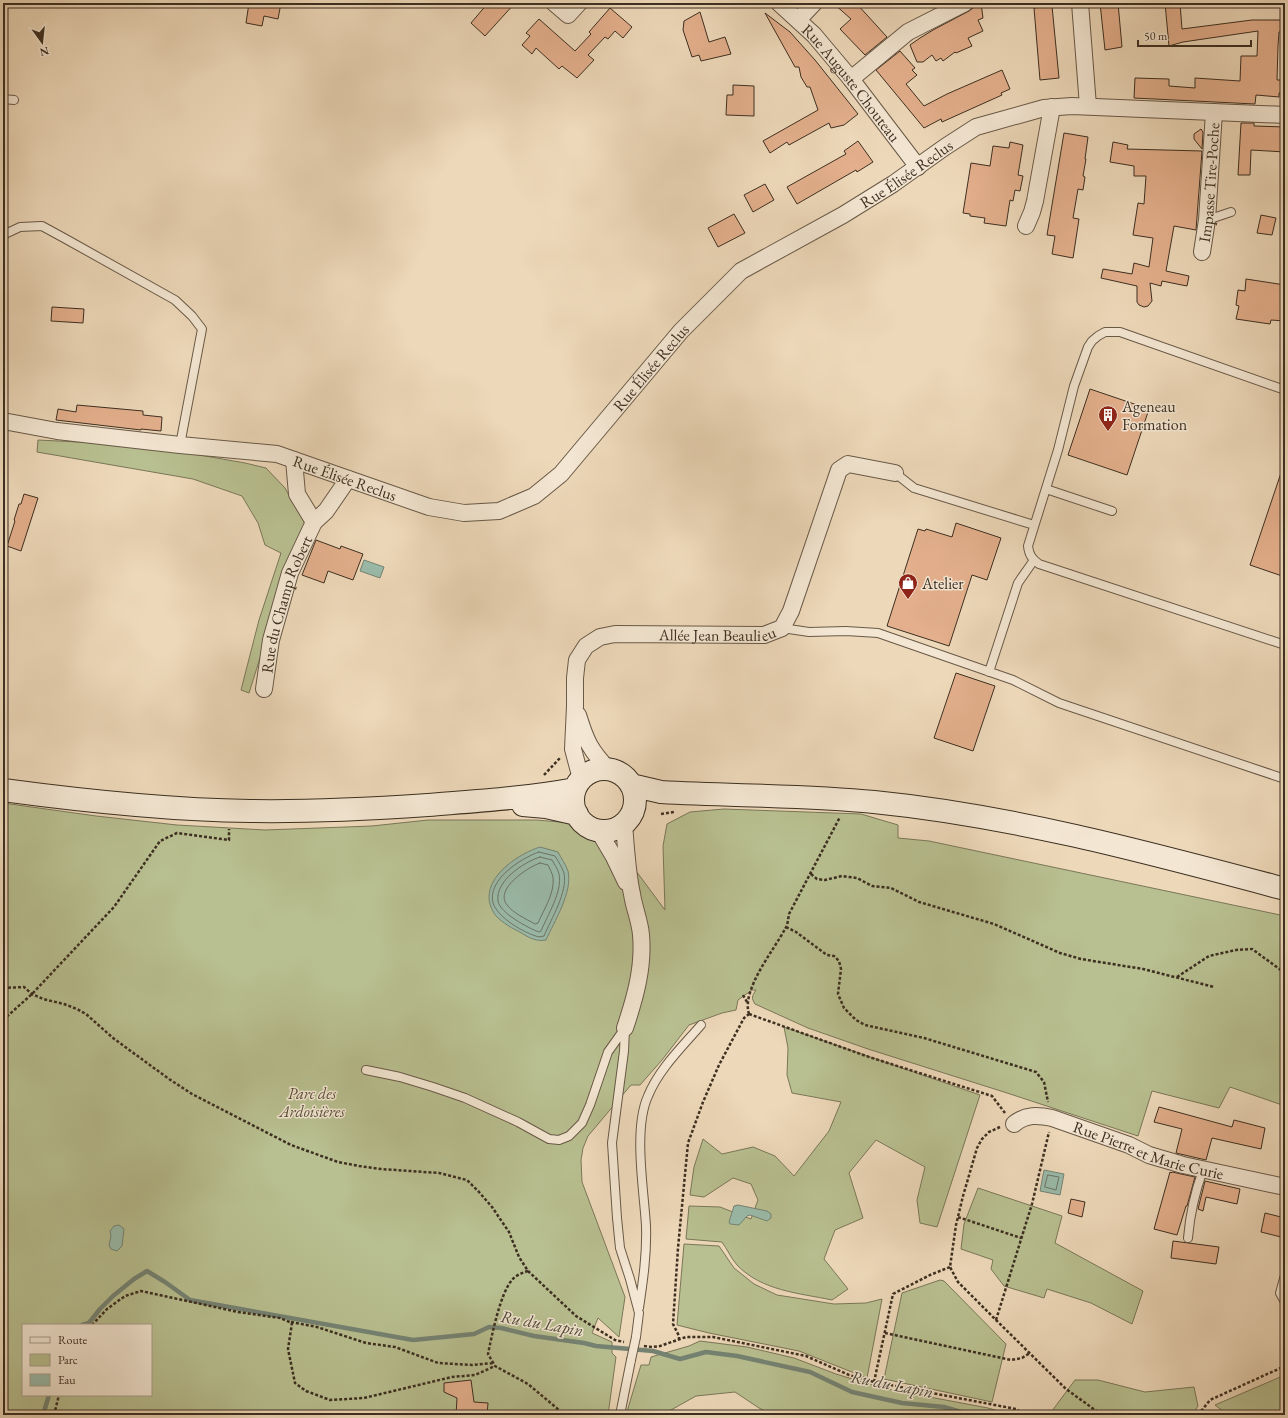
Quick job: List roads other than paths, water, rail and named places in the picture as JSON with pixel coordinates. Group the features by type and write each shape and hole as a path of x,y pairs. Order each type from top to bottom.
{"main road":[{"path":"628,818 635,803 634,794 631,785 618,773 609,770 594,771 589,773 578,784 573,797 576,814 582,822 589,827 598,830 612,830 628,818 661,804 717,795"},
{"path":"3,790 139,806 229,810 335,810 474,802 546,794 578,784"},
{"path":"631,785 661,792 800,798 843,808 874,802 948,811 1047,829 1101,841 1285,889"},
{"path":"474,802 546,807 576,814"}],"street":[{"path":"554,3 568,15 579,3"},
{"name":"Rue Auguste Chouteau","path":"779,3 814,35 851,79 918,167"},
{"path":"798,20 814,3"},
{"path":"851,79 908,32 965,3"},
{"path":"1080,3 1088,106"},
{"name":"Rue Élisée Reclus","path":"3,421 56,431 277,454 429,507 464,513 499,511 534,496 561,474 681,331 741,271 843,215 893,184 976,127 1052,107 1088,106 1285,115"},
{"path":"1026,226 1035,201 1052,107"},
{"name":"Impasse Tire-Poche","path":"1202,252 1207,220 1214,112"},
{"name":"Rue du Champ Robert","path":"294,460 297,494 314,522"},
{"name":"Allée Jean Beaulieu","path":"578,784 573,748 575,678 577,660 586,646 600,637 615,634 764,635 782,628 792,611 839,470 848,464 895,473"},
{"name":"Rue du Champ Robert","path":"264,689 271,640 290,573 314,522 326,511 348,479"},
{"name":"Allée Jean Beaulieu","path":"575,706 588,743 596,756 609,770"},
{"path":"628,818 632,894"},
{"path":"598,830 614,857 632,894 641,935 638,981 625,1028"},
{"name":"Rue Pierre et Marie Curie","path":"1014,1124 1027,1116 1040,1115 1129,1145 1150,1155 1203,1170 1285,1187"}],"lane":[{"path":"3,99 14,100"},
{"path":"1207,220 1231,212"},
{"path":"3,235 20,227 42,226 175,300 192,316 202,329 180,445"},
{"path":"1285,390 1120,332 1105,332 1098,336 1088,347 1074,386 1058,450 1028,546 1030,555 1039,564 1285,645"},
{"path":"895,473 914,488 1034,525"},
{"path":"1046,489 1112,511"},
{"path":"989,672 1018,582 1034,560"},
{"path":"782,628 808,632 846,630 878,633 1013,680 1059,704 1285,779"},
{"path":"620,1415 636,1337 645,1271 646,1227 641,1152 641,1122 647,1096 660,1074 701,1025"},
{"path":"366,1070 413,1081 465,1098 549,1139 559,1140 569,1136 582,1122 590,1105 608,1052 625,1028"},
{"path":"625,1028 624,1051 612,1143 616,1218 620,1248 639,1313"},
{"path":"1188,1238 1189,1220 1196,1188 1203,1170"},
{"path":"1285,1275 1280,1292 1285,1302"}],"water":[{"path":"364,560 384,567 380,578 360,571"},
{"path":"540,847 558,852 568,871 569,879 568,888 562,907 546,940 535,940 504,923 494,913 489,902 490,891 500,872 509,863 520,856"},
{"path":"1044,1170 1064,1174 1060,1195 1040,1191"},
{"path":"738,1205 767,1211 771,1214 771,1218 767,1221 750,1215 747,1216 739,1225 730,1224 729,1222 734,1206"},
{"path":"119,1225 124,1229 122,1246 117,1251 111,1249 109,1245 111,1236 110,1231 114,1226"}],"waterway":[{"name":"Ru du Lapin","path":"86,1324 89,1323 113,1296 134,1279 147,1271 190,1300 413,1340 474,1334 489,1327 596,1346 653,1351 680,1359 706,1352 737,1356 810,1372 852,1392 902,1403 944,1407 971,1415"},
{"name":"Ru du Lapin","path":"43,1415 49,1396"}],"place":[{"name":"Ageneau Formation","path":"1108,432"},
{"name":"Atelier","path":"908,600"}],"park label":[{"name":"Parc des Ardoisières","path":"312,1102"}]}
